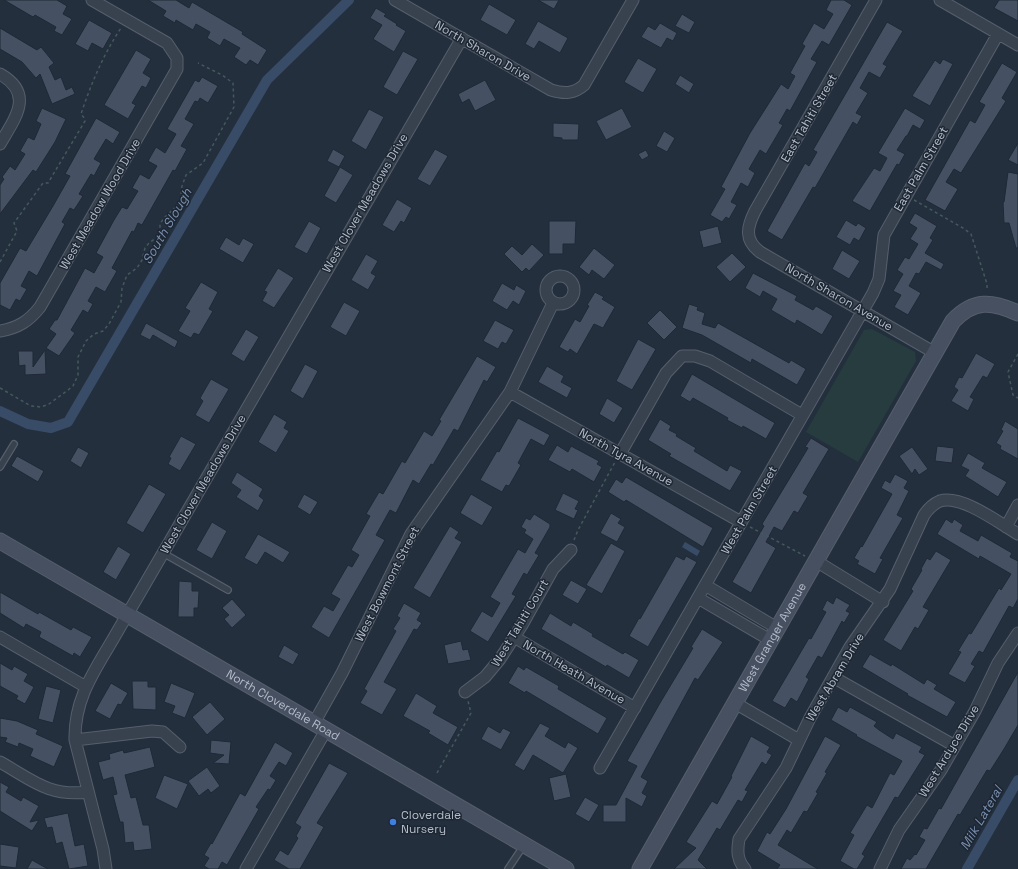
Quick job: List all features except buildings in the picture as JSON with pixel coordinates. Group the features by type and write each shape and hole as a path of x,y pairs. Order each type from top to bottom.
{"street":[{"name":"West Meadow Wood Drive","path":"0,331 11,329 23,324 33,316 40,306 177,69 177,58 167,43 92,0"},
{"name":"North Sharon Drive","path":"395,0 551,90 560,93 573,92 584,85 633,0"},
{"name":"East Tahiti Street","path":"748,237 748,227 753,216 876,0"},
{"path":"940,0 1018,45"},
{"name":"East Palm Street","path":"862,311 879,279 884,235 998,34"},
{"name":"West Clover Meadows Drive","path":"106,869 103,849 74,740 76,713 86,687 462,38"},
{"path":"0,74 11,80 18,90 21,102 17,115 0,144"},
{"name":"North Sharon Avenue","path":"748,237 755,248 760,252 935,353"},
{"name":"West Bowmont Street","path":"246,869 320,726 342,673 411,534 510,392 553,303"},
{"name":"West Granger Avenue","path":"640,869 953,321 961,312 972,306 988,303 1001,305 1018,313"},
{"name":"West Palm Street","path":"600,768 862,311"},
{"path":"620,454 666,373 682,356 695,356 710,361 802,416"},
{"name":"North Tyra Avenue","path":"510,392 741,522"},
{"name":"West Abram Drive","path":"745,869 738,858 739,839 786,768 799,740 850,647 883,602 924,515 931,506 940,501 952,499 962,502 1006,527"},
{"path":"1018,505 1006,527 1018,534"},
{"name":"North Cloverdale Road","path":"0,541 566,869"},
{"name":"West Tahiti Court","path":"465,692 486,677 514,637 552,569 571,550"},
{"path":"816,561 883,602"},
{"path":"705,585 774,634"},
{"path":"698,598 774,634"},
{"name":"West Ardyce Drive","path":"880,869 899,830 934,781 955,746 998,663 1018,632"},
{"path":"0,637 86,687"},
{"name":"North Heath Avenue","path":"514,637 635,708"},
{"path":"833,677 955,746"},
{"path":"734,703 799,740"},
{"path":"74,740 152,731 163,732 180,747"},
{"path":"0,762 45,788 70,794 88,792"}],"lane":[{"path":"0,467 14,444"},
{"path":"163,553 228,590"},
{"path":"508,869 524,845"}],"path":[{"path":"0,262 17,231 14,223 43,183 48,183 85,121 81,114 88,93 108,49 123,25"},
{"path":"0,388 31,406 41,407 56,400 73,386 78,375 78,357 86,341 94,334 103,331 109,324 120,302 122,288 127,275 136,268 142,260 145,248 149,243 160,235 160,224 164,218 180,203 182,186 186,175 203,163 234,107 233,83 222,74 198,63"},
{"path":"906,195 971,234 987,284 987,292"},
{"path":"1018,354 1008,372 1013,395 1018,398"},
{"path":"571,550 578,530 620,454"},
{"path":"741,522 816,561"},
{"path":"437,773 471,713 465,692"}],"green space":[{"path":"872,329 915,352 916,361 858,462 806,432 864,330"}],"water":[{"path":"685,542 700,551 697,556 682,547"}],"waterway":[{"name":"South Slough","path":"0,411 28,424 51,428 68,422 267,80 349,0"},
{"name":"Milk Lateral","path":"967,869 1018,780"}],"place":[{"name":"Cloverdale Nursery","path":"393,822"}]}
